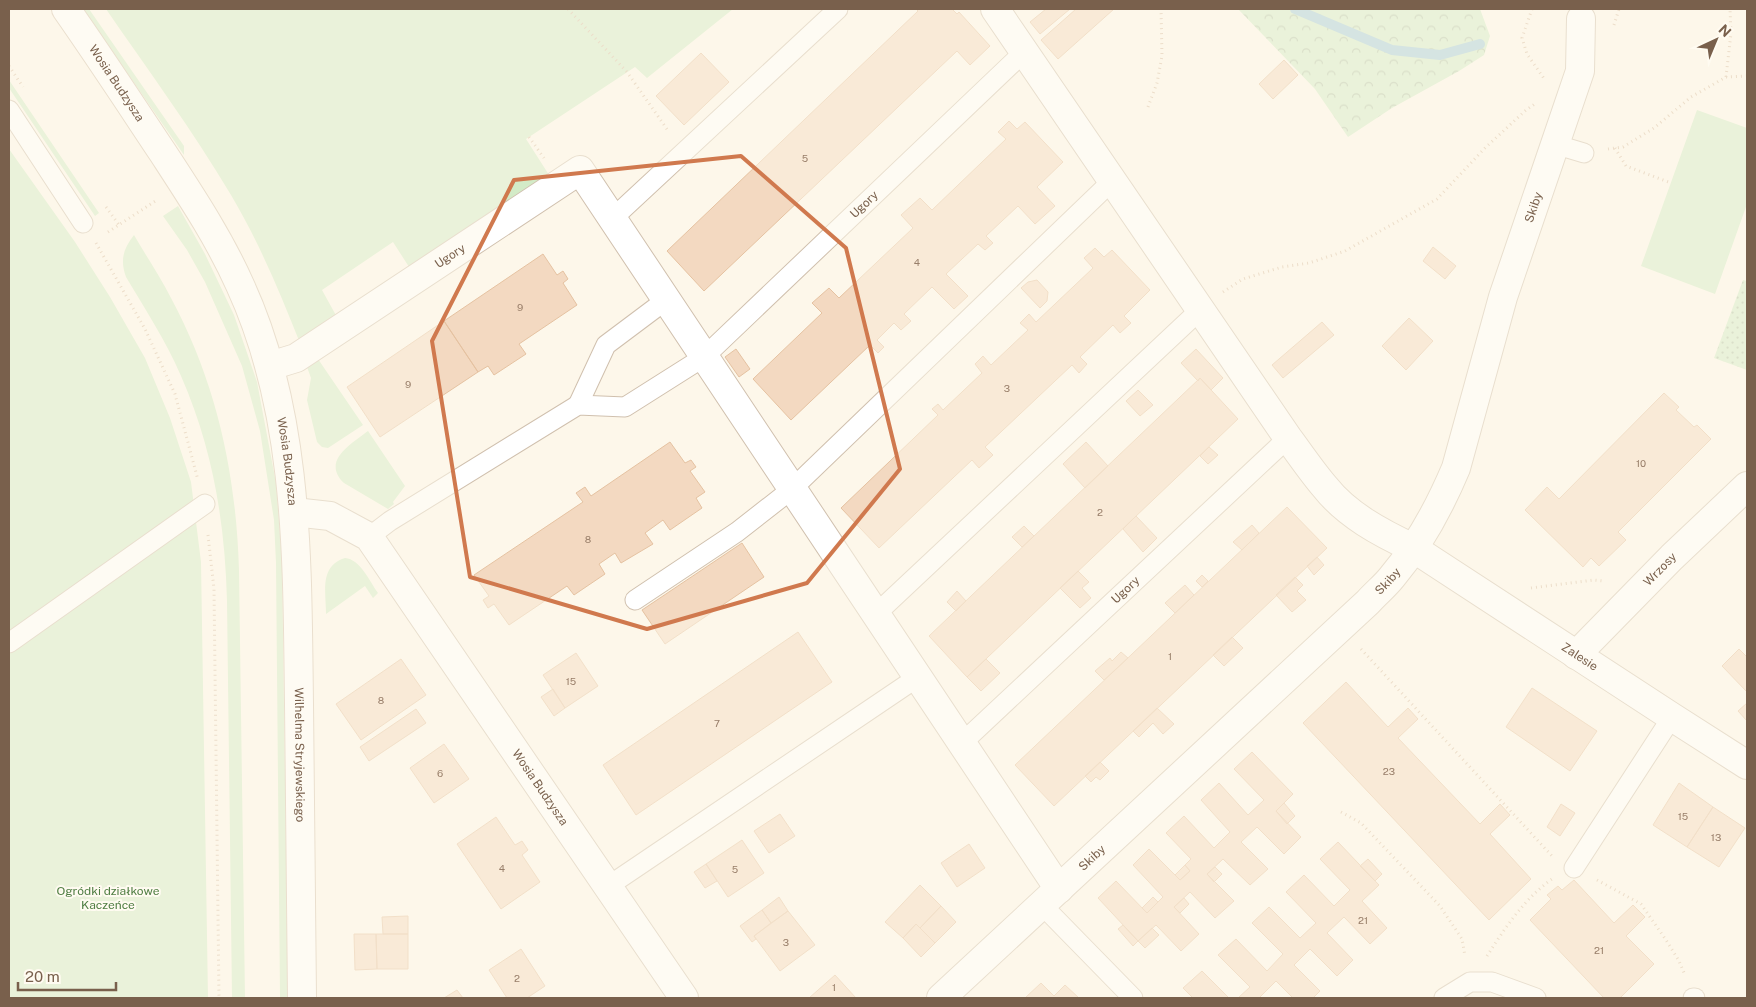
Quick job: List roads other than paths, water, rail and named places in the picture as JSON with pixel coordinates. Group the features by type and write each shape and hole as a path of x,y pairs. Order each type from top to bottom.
{"street":[{"name":"Wosia Budzysza","path":"66,9 209,224 240,285 270,366 282,422 294,512 330,516 369,537 684,998"},
{"path":"995,9 1288,438 1326,489 1345,508 1369,525 1413,548"},
{"name":"Skiby","path":"941,998 1341,627 1392,577 1413,548 1445,494 1456,468 1503,297 1580,71 1579,14"},
{"name":"Ugory","path":"270,366 296,358 580,170 962,743 1051,897"},
{"name":"Wrzosy","path":"1576,655 1672,557 1747,486"},
{"name":"Wilhelma Stryjewskiego","path":"294,512 302,998"},
{"name":"Zalesie","path":"1413,548 1747,764"}],"lane":[{"path":"612,219 838,9"},
{"name":"Ugory","path":"704,357 1024,52"},
{"path":"9,110 83,223"},
{"path":"1554,144 1584,152"},
{"path":"635,600 737,532 792,489 1113,180"},
{"path":"369,537 390,521 578,405 606,345 666,300"},
{"path":"876,614 1201,309"},
{"path":"578,405 625,407 704,357"},
{"name":"Ugory","path":"962,743 1288,438"},
{"path":"9,643 205,504"},
{"path":"607,887 918,677"},
{"path":"1574,868 1672,717"},
{"path":"1051,897 1133,998"},
{"path":"1444,998 1470,982 1492,982 1536,998"}],"waterway":[{"path":"1295,9 1392,50 1440,55 1480,44"}],"park label":[{"name":"Ogródki działkowe Kaczeńce","path":"108,898"}]}
